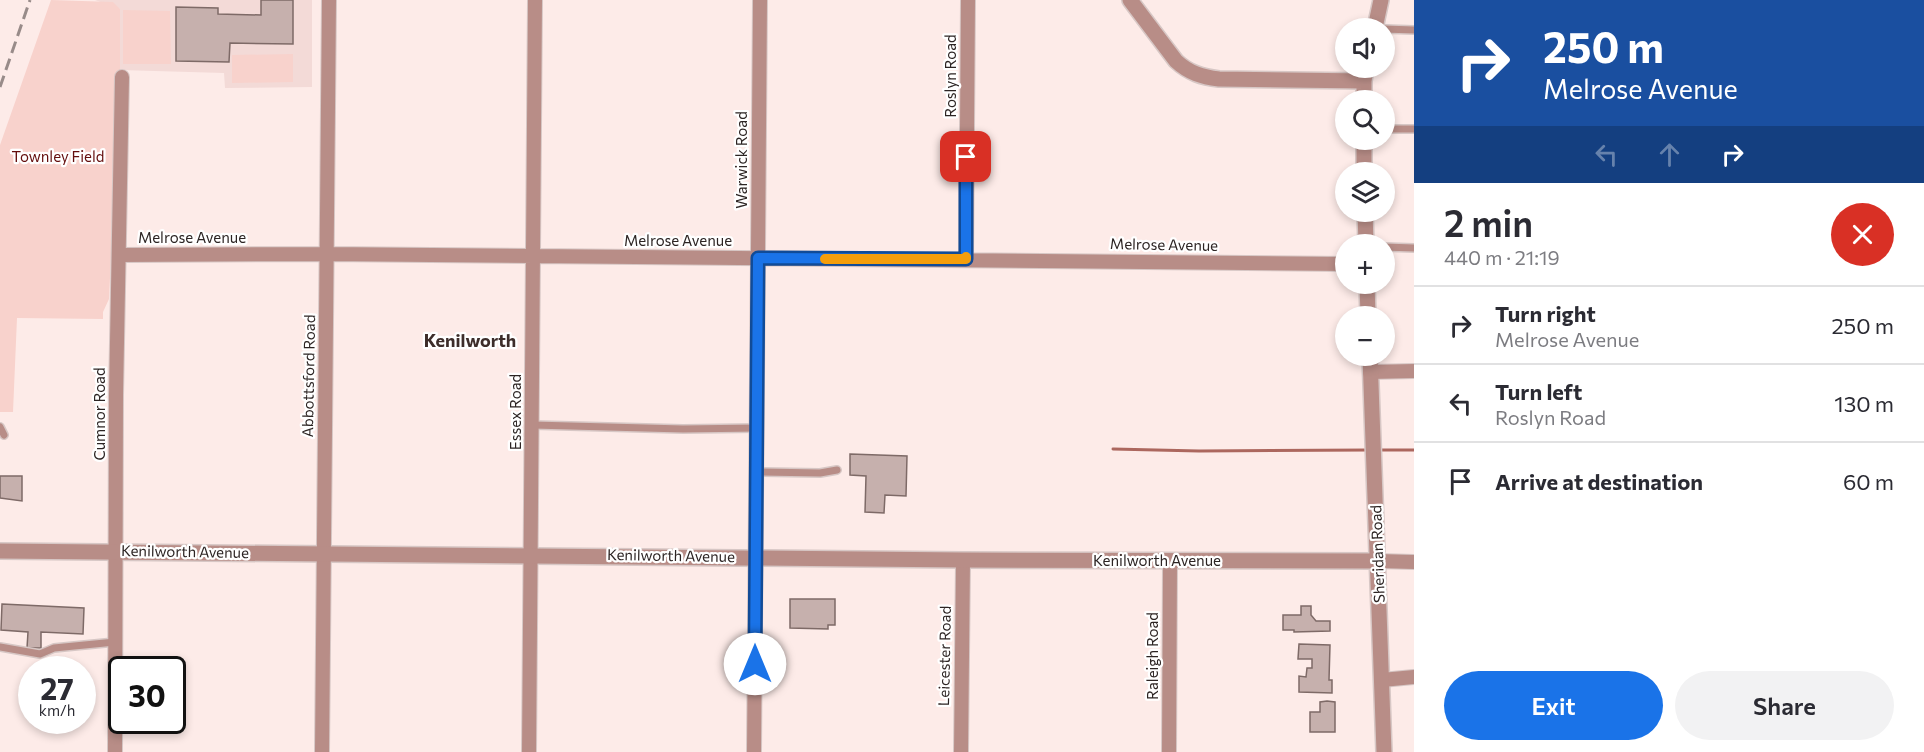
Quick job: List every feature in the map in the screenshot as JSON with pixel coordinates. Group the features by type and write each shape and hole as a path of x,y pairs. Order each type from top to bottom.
{"street":[{"name":"Abbottsford Road","path":"322,752 329,0"},
{"name":"Essex Road","path":"530,752 535,0"},
{"name":"Warwick Road","path":"754,752 760,0"},
{"name":"Roslyn Road","path":"966,259 968,0"},
{"path":"1130,0 1176,61 1197,75 1219,80 1335,75"},
{"path":"1377,18 1381,0"},
{"name":"Cumnor Road","path":"115,752 116,395 122,77"},
{"name":"Melrose Avenue","path":"119,255 327,254 1335,264"},
{"name":"Sheridan Road","path":"1371,366 1384,752"},
{"path":"1371,372 1414,371"},
{"name":"Kenilworth Avenue","path":"0,551 1414,562"},
{"name":"Leicester Road","path":"961,752 963,560"},
{"name":"Raleigh Road","path":"1169,752 1170,561"},
{"path":"1382,680 1414,677"}],"lane":[{"path":"1395,29 1414,30"},
{"path":"1395,129 1414,129"},
{"path":"1395,247 1414,248"},
{"path":"533,425 683,429 756,428"},
{"path":"0,427 4,435"},
{"path":"756,472 820,473 837,470"},
{"path":"0,647 40,654 54,648 116,642"}],"shaded area":[{"path":"95,0 312,0 312,87 225,88 224,73 120,70 120,9"}],"green space":[{"name":"Townley Field","path":"51,0 113,2 120,9 120,70 109,299 103,312 103,319 17,318 13,412 0,412 0,145"},
{"path":"123,10 170,11 171,64 123,64"},
{"path":"293,54 293,82 232,83 232,55"}],"building":[{"path":"261,0 293,0 293,44 230,43 229,62 176,61 176,7 218,8 218,14 261,15"},
{"path":"850,454 907,456 906,496 885,495 884,513 865,512 866,476 850,475"},
{"path":"0,476 22,476 22,501 0,498"},
{"path":"790,599 835,599 835,625 828,625 828,629 790,628"},
{"path":"2,604 84,608 83,634 41,632 41,648 27,648 28,632 1,630"},
{"path":"1301,606 1311,606 1311,615 1316,621 1330,621 1330,631 1283,630 1283,615 1301,615"},
{"path":"1299,644 1330,645 1329,680 1332,680 1332,693 1299,692 1299,676 1306,677 1307,668 1312,668 1312,659 1298,659"},
{"path":"1320,702 1335,702 1335,732 1310,732 1310,712 1320,712"}],"waterway":[{"path":"1113,449 1369,450"},
{"path":"1379,450 1414,450"}],"railway":[{"path":"0,87 30,0"}],"slow traffic":[{"path":"825,259 966,259 966,257"}],"district":[{"name":"Kenilworth","path":"470,341"}],"route":[{"path":"755,664 758,258 966,259 966,157"}]}
